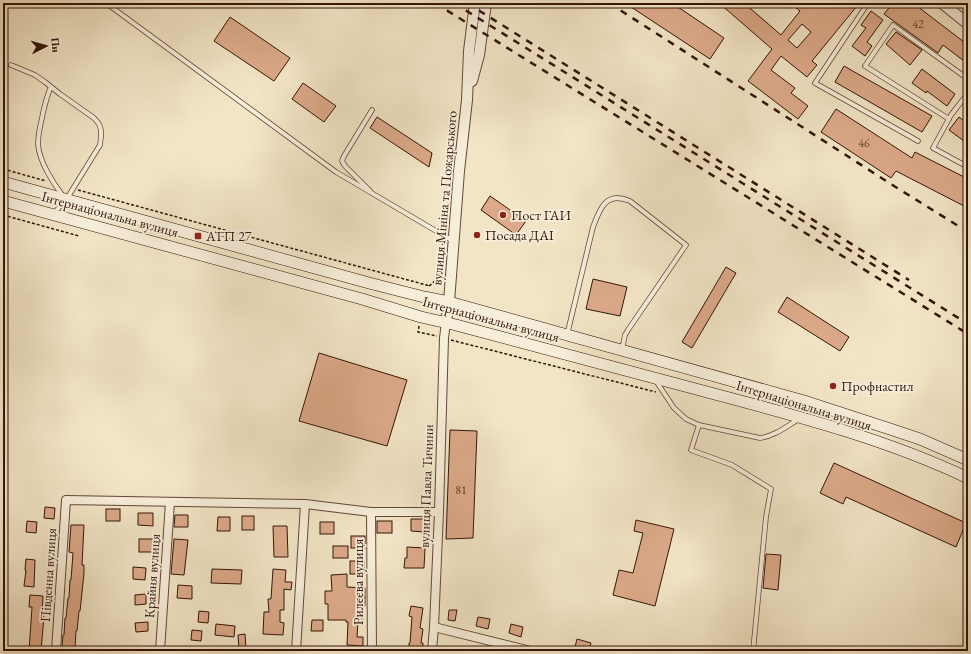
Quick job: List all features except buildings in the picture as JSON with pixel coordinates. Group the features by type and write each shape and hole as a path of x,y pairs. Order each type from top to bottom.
{"main road":[{"name":"Інтернаціональна вулиця","path":"3,182 424,297 449,302 804,401 890,428 920,439 968,460"},
{"name":"Інтернаціональна вулиця","path":"3,201 355,297 421,317 446,322 802,418 895,448 968,478"}],"street":[{"name":"вулиця Мініна та Пожарського","path":"446,322 449,302 459,171 468,100 469,51 475,3"},
{"name":"вулиця Мініна та Пожарського","path":"468,100 479,55 486,3"},
{"path":"942,3 968,24"},
{"name":"вулиця Павла Тичини","path":"432,651 439,512 444,338 446,322"},
{"name":"Південна вулиця","path":"56,651 66,500 170,502"},
{"path":"170,502 305,504 371,512 439,512"},
{"name":"Крайня вулиця","path":"160,651 170,502"},
{"path":"296,651 305,504"},
{"name":"Рилєєва вулиця","path":"371,512 372,651"},
{"path":"434,627 531,651"}],"lane":[{"path":"106,3 336,172 453,241"},
{"path":"868,3 815,83 918,141"},
{"path":"949,119 865,66 893,25 968,79"},
{"path":"11,65 35,75 94,118 101,130 100,145 66,200 53,214"},
{"path":"51,87 48,93 40,126 38,144 40,154 53,183 66,200"},
{"path":"968,93 949,119 933,148 968,167"},
{"path":"372,110 342,161 345,166 376,196"},
{"path":"567,335 593,227 599,210 604,204 612,199 624,199 630,201 686,244 625,335 622,351"},
{"path":"654,378 679,414 699,425 760,438 776,433 802,418"},
{"path":"699,425 691,450 732,465 771,489 766,517 753,651"}],"path":[{"path":"3,170 53,183"},
{"path":"73,189 430,286"},
{"path":"3,215 79,236"},
{"path":"424,297 438,276 444,235"},
{"path":"421,317 418,332 664,394"}],"railway":[{"path":"435,3 968,334"},
{"path":"454,3 968,324"},
{"path":"467,3 909,280"},
{"path":"609,3 968,232"}],"place":[{"name":"Пост ГАИ","path":"503,215"},
{"name":"Посада ДАІ","path":"477,235"},
{"name":"АТП 27","path":"198,236"},
{"name":"Профнастил","path":"833,386"}]}
